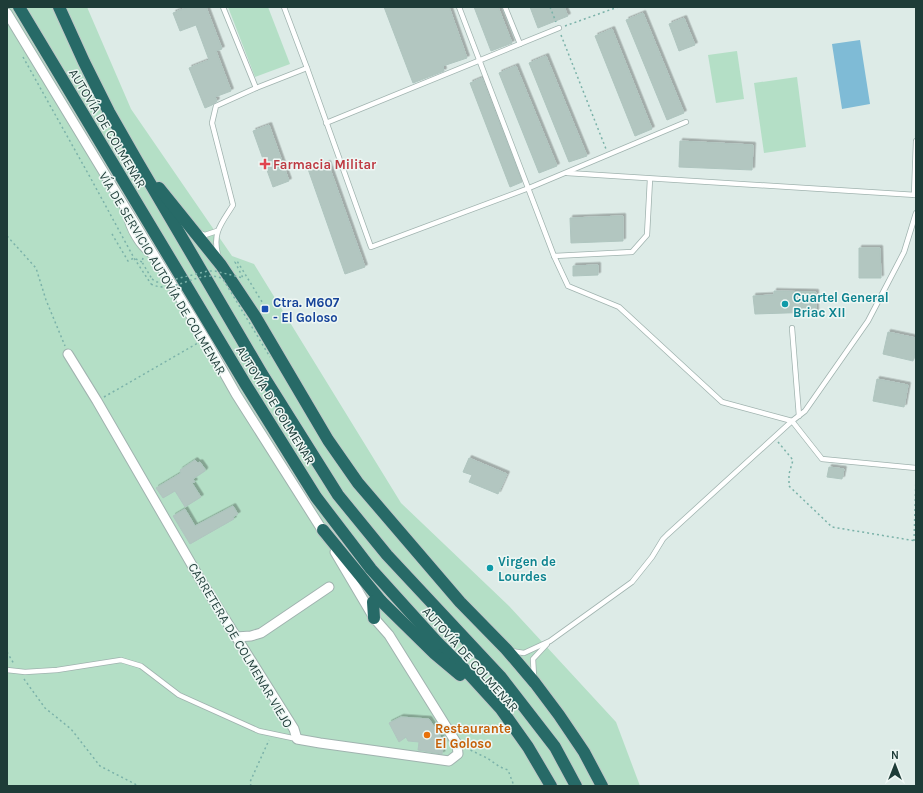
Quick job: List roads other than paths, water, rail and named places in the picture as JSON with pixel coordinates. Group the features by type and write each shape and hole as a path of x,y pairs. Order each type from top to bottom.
{"highway":[{"name":"AUTOVÍA DE COLMENAR","path":"19,7 246,385 316,497 371,569 437,642 470,674 501,709 528,747 551,786"},
{"name":"AUTOVÍA DE COLMENAR","path":"59,7 109,112 137,161 262,374 338,495 387,555 500,676 555,747 576,786"},
{"path":"137,161 221,265 255,316 328,440 358,484 460,602 506,649 535,683 584,752 602,786"},
{"path":"323,530 381,601 435,654 501,709"},
{"path":"374,618 373,602 375,600 381,601"}],"street":[{"name":"VÍA DE SERVICIO AUTOVÍA DE COLMENAR","path":"7,13 154,258 205,339 236,394 323,530 374,618"},
{"name":"CARRETERA DE COLMENAR VIEJO","path":"68,354 97,401 200,579 294,729 297,739 449,761 458,754 456,744 389,635 374,618"},
{"path":"236,637 251,636 261,633 329,587"}],"lane":[{"path":"223,7 256,88"},
{"path":"284,7 371,247 528,188 686,122"},
{"path":"459,7 554,256 568,286 619,307 722,402 792,421 822,459 916,468"},
{"path":"505,7 520,44"},
{"path":"326,123 559,28"},
{"path":"221,265 216,246 217,231 233,205 212,123 216,106 307,68"},
{"path":"565,173 915,195 916,141"},
{"path":"554,256 632,252 647,235 650,178"},
{"path":"124,207 127,225 146,253 154,258"},
{"path":"506,649 524,654 550,641 632,582 652,557 663,539 792,421 805,411 868,321 904,252 916,213"},
{"path":"193,231 205,235 217,231"},
{"path":"792,328 799,416"},
{"path":"535,683 533,659 550,641"},
{"path":"7,670 56,670 121,660 141,666 179,696 259,731 297,739"}],"water":[{"path":"860,40 870,104 842,109 832,44"}],"place":[{"name":"Farmacia Militar","path":"265,164"},
{"name":"Cuartel General Briac XII","path":"785,304"},
{"name":"Ctra. M607 - El Goloso","path":"265,309"},
{"name":"Virgen de Lourdes","path":"490,568"},
{"name":"Restaurante El Goloso","path":"427,735"}]}
